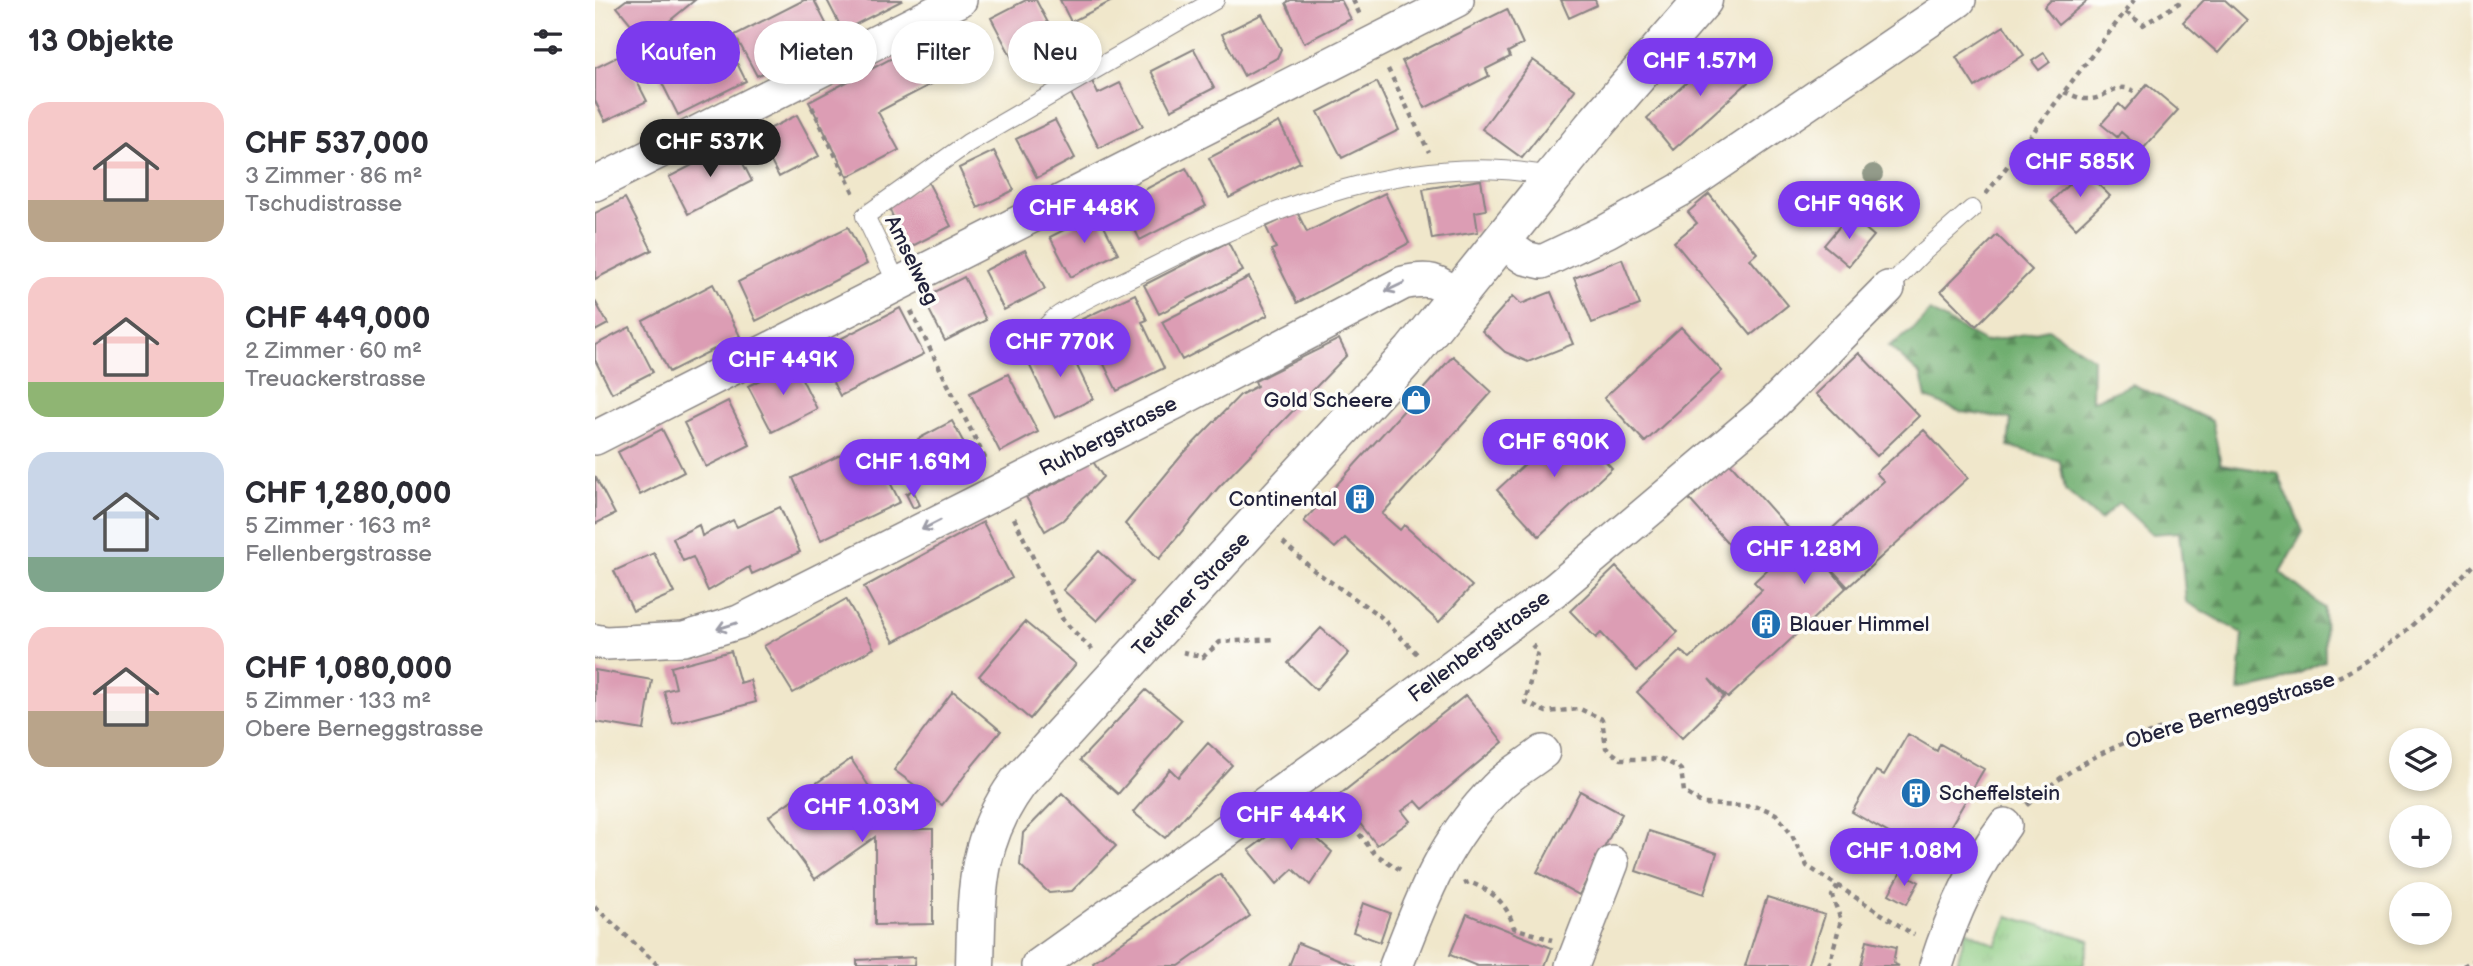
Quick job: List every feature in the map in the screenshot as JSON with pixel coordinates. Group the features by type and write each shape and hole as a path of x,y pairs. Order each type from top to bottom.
{"main road":[{"name":"Teufener Strasse","path":"975,966 983,855 991,828 1008,797 1048,748 1363,407 1502,242 1615,100 1703,0"}],"street":[{"path":"877,41 960,0"},
{"path":"595,438 1457,0"},
{"path":"1502,242 1525,258 1542,262 1607,231 1680,190 1959,0"},
{"path":"595,184 791,84"},
{"name":"Ruhbergstrasse","path":"595,641 606,643 684,639 739,622 1174,403 1403,283 1421,279 1437,281 1457,296"},
{"name":"Fellenbergstrasse","path":"1038,966 1358,737 1556,589 1764,413 1888,288"},
{"path":"1396,966 1428,883 1457,835 1498,786 1543,752"},
{"path":"1936,966 1971,879 2005,825"},
{"path":"1575,957 1612,863"}],"lane":[{"path":"865,216 968,143 1215,0"},
{"path":"1033,342 1057,316 1204,241 1290,205 1363,184 1438,172 1493,169 1525,171 1554,177"},
{"path":"1888,288 1920,255 1972,209"},
{"name":"Amselweg","path":"865,216 898,285"}],"path":[{"path":"1972,209 1988,192 2134,0"},
{"path":"2126,12 2143,25 2184,0"},
{"path":"1395,83 1438,172"},
{"name":"Amselweg","path":"801,84 865,216"},
{"path":"2064,92 2085,99 2101,97 2117,87 2134,91"},
{"name":"Amselweg","path":"898,285 985,459"},
{"path":"1015,519 1063,620 1097,655"},
{"path":"1288,547 1312,569 1380,615 1403,640"},
{"name":"Obere Berneggstrasse","path":"2005,825 2055,782 2091,757 2114,746 2178,724 2316,687 2358,667 2394,639 2473,565"},
{"path":"1182,652 1203,657 1220,642 1275,639"},
{"path":"1537,656 1525,702 1546,712 1580,709 1601,719 1606,748 1621,759 1661,759 1678,767 1681,770 1684,792 1703,804 1760,807 1776,814 1792,835 1807,866 1919,938"},
{"path":"1339,790 1330,797 1375,854 1393,867 1411,875"},
{"path":"1458,887 1469,882 1486,888 1509,912 1514,928 1575,957"},
{"path":"1829,966 1841,920 1832,896 1838,885"},
{"path":"595,907 659,966"},
{"path":"2463,966 2473,961"}],"green space":[{"path":"1930,311 1985,342 2048,329 2093,358 2092,401 2132,384 2212,421 2221,464 2278,473 2303,532 2280,572 2324,608 2325,661 2278,683 2238,692 2243,634 2186,602 2179,532 2152,534 2119,503 2100,520 2065,490 2060,461 2008,446 2011,419 1961,412 1926,398 1921,375 1889,346 1914,329"},
{"path":"2008,916 2090,940 2083,966 1956,966 1966,930 1996,945"}],"building":[{"path":"626,0 695,0 669,21 629,21 617,7"},
{"path":"804,0 814,0 825,21 763,21"},
{"path":"827,0 903,0 862,21 838,21"},
{"path":"1026,0 1036,0 1047,21 1008,21 1008,50 991,18"},
{"path":"1060,0 1114,0 1073,21"},
{"path":"1291,0 1341,0 1351,19 1304,43 1286,3"},
{"path":"1561,0 1595,0 1597,5 1569,18"},
{"path":"2051,0 2088,0 2058,25 2044,7"},
{"path":"2204,0 2225,0 2247,20 2218,53 2183,22"},
{"path":"1507,9 1523,44 1508,52 1510,57 1486,69 1489,76 1425,108 1402,61"},
{"path":"1262,14 1281,49 1277,58 1244,76 1222,34"},
{"path":"754,25 754,70 740,44 740,32"},
{"path":"2004,26 2024,55 1975,87 1956,57"},
{"path":"1726,47 1755,76 1673,150 1647,118"},
{"path":"1194,49 1214,88 1171,110 1151,71"},
{"path":"2044,53 2050,62 2039,70 2032,61"},
{"path":"616,58 616,84 638,84 647,101 605,121 595,101 595,68"},
{"path":"891,59 891,84 931,84 878,112 899,150 848,177 809,102 843,84 877,84 877,66"},
{"path":"1533,60 1575,90 1522,158 1482,129"},
{"path":"740,69 746,81 740,84"},
{"path":"1377,82 1399,130 1342,158 1318,112"},
{"path":"1120,83 1143,126 1099,148 1069,90 1081,84 1093,84 1098,94"},
{"path":"662,84 740,84 678,115"},
{"path":"2147,84 2178,110 2142,150 2121,132 2117,137 2101,124 2119,104 2125,110"},
{"path":"797,115 819,156 779,177 757,135"},
{"path":"1055,120 1075,158 1037,178 1016,139"},
{"path":"1279,122 1300,162 1229,198 1209,158"},
{"path":"733,144 752,181 688,214 669,177"},
{"path":"994,151 1014,190 978,208 959,168"},
{"path":"1186,168 1206,206 1140,240 1121,202"},
{"path":"2084,170 2110,196 2076,228 2051,201"},
{"path":"1481,180 1486,210 1475,212 1478,232 1432,239 1423,189"},
{"path":"928,182 951,226 901,252 886,220 893,217 887,203"},
{"path":"1385,193 1409,243 1297,303 1271,250 1276,248 1266,227 1297,212 1307,232"},
{"path":"1709,194 1757,253 1750,259 1788,305 1751,335 1674,242 1697,223 1688,212"},
{"path":"625,198 652,250 595,279 595,213"},
{"path":"1097,213 1118,253 1071,277 1050,237"},
{"path":"1849,215 1874,236 1849,266 1824,245"},
{"path":"848,227 867,264 756,321 738,282"},
{"path":"1997,235 2032,270 1976,326 1941,291"},
{"path":"1228,242 1243,271 1159,314 1144,285"},
{"path":"1025,250 1045,289 1004,310 984,271"},
{"path":"1622,259 1640,305 1592,323 1574,278"},
{"path":"964,277 986,320 945,341 923,298"},
{"path":"1249,277 1268,315 1182,360 1162,322"},
{"path":"713,284 740,336 669,372 643,321"},
{"path":"1551,292 1573,344 1528,362 1505,352 1482,331 1513,296 1521,304"},
{"path":"1135,294 1147,320 1142,322 1164,368 1117,391 1082,319"},
{"path":"595,301 608,324 595,331"},
{"path":"900,308 924,354 840,396 817,351"},
{"path":"630,327 653,372 612,393 595,360 595,345"},
{"path":"1681,327 1722,371 1645,442 1604,398"},
{"path":"1339,339 1347,355 1218,488 1159,559 1125,524 1182,455 1240,395 1257,386 1255,381"},
{"path":"1065,341 1093,399 1055,418 1027,360"},
{"path":"1859,353 1919,416 1877,456 1816,394"},
{"name":"Continental","path":"1453,356 1492,392 1382,514 1400,530 1404,525 1472,586 1439,622 1345,538 1335,548 1304,521"},
{"path":"794,363 817,409 772,432 748,386"},
{"path":"1008,374 1038,432 1000,452 970,393"},
{"path":"728,401 750,445 706,467 684,423"},
{"path":"952,421 973,460 938,478 918,439"},
{"path":"1569,423 1612,468 1539,536 1497,490"},
{"path":"662,429 684,472 640,495 618,452"},
{"path":"1924,430 1968,478 1848,587 1823,560 1846,588 1728,698 1709,679 1724,697 1682,738 1637,692 1680,651 1690,658 1762,590 1754,582 1800,539 1812,547 1884,481 1876,473"},
{"path":"869,441 900,502 821,540 793,478"},
{"path":"1090,457 1103,477 1063,520 1045,531 1026,497 1067,478 1065,470"},
{"name":"Blauer Himmel","path":"1730,463 1789,529 1748,566 1689,499"},
{"path":"595,476 615,514 595,524"},
{"path":"913,490 920,505 913,508 906,494"},
{"path":"780,507 800,552 752,574 749,567 708,591 693,557 683,561 673,538 699,525 702,536 733,520 737,527"},
{"path":"983,522 1012,578 894,642 864,587"},
{"path":"1099,551 1133,582 1097,621 1063,590"},
{"path":"654,553 674,593 633,611 614,571"},
{"path":"1616,567 1678,632 1637,671 1601,633 1596,638 1570,611"},
{"path":"846,599 874,648 793,693 764,646"},
{"path":"1025,622 1076,664 1030,719 979,676"},
{"path":"1321,628 1349,653 1316,690 1288,663"},
{"path":"731,651 740,683 750,680 756,702 673,724 664,691 676,688 671,667"},
{"path":"595,670 652,680 644,730 595,722"},
{"path":"1146,690 1182,720 1118,794 1080,760"},
{"path":"953,691 1001,731 942,805 894,770"},
{"path":"1466,695 1503,742 1423,809 1416,801 1402,811 1410,821 1377,845 1338,796"},
{"name":"Scheffelstein","path":"1908,734 1937,751 1940,744 1984,769 1926,868 1894,848 1899,839 1852,812 1876,771 1884,775"},
{"path":"1208,743 1232,765 1165,838 1133,812 1170,769 1178,777"},
{"path":"851,759 878,800 876,829 933,829 933,924 875,925 875,837 815,879 769,816"},
{"path":"1580,791 1622,814 1579,895 1537,872"},
{"path":"1062,793 1116,846 1072,891 1049,893 1020,865 1023,833"},
{"path":"1293,817 1332,852 1310,885 1293,869 1277,884 1249,850"},
{"path":"1649,831 1717,853 1704,894 1636,871"},
{"path":"1901,872 1919,882 1907,904 1889,894"},
{"path":"1220,874 1250,916 1179,966 1095,966 1093,962"},
{"path":"1767,897 1825,915 1808,966 1745,966"},
{"path":"1363,903 1390,913 1380,942 1353,932"},
{"path":"1467,914 1552,948 1545,966 1477,966 1450,955"},
{"path":"1867,940 1896,947 1893,963 1899,966 1861,966"},
{"path":"1298,943 1355,966 1289,966"},
{"path":"915,957 914,966 857,966 857,960"}],"place":[{"name":"Gold Scheere","path":"1416,400"},
{"name":"Continental","path":"1360,499"},
{"name":"Blauer Himmel","path":"1766,624"},
{"name":"Scheffelstein","path":"1916,793"}]}
